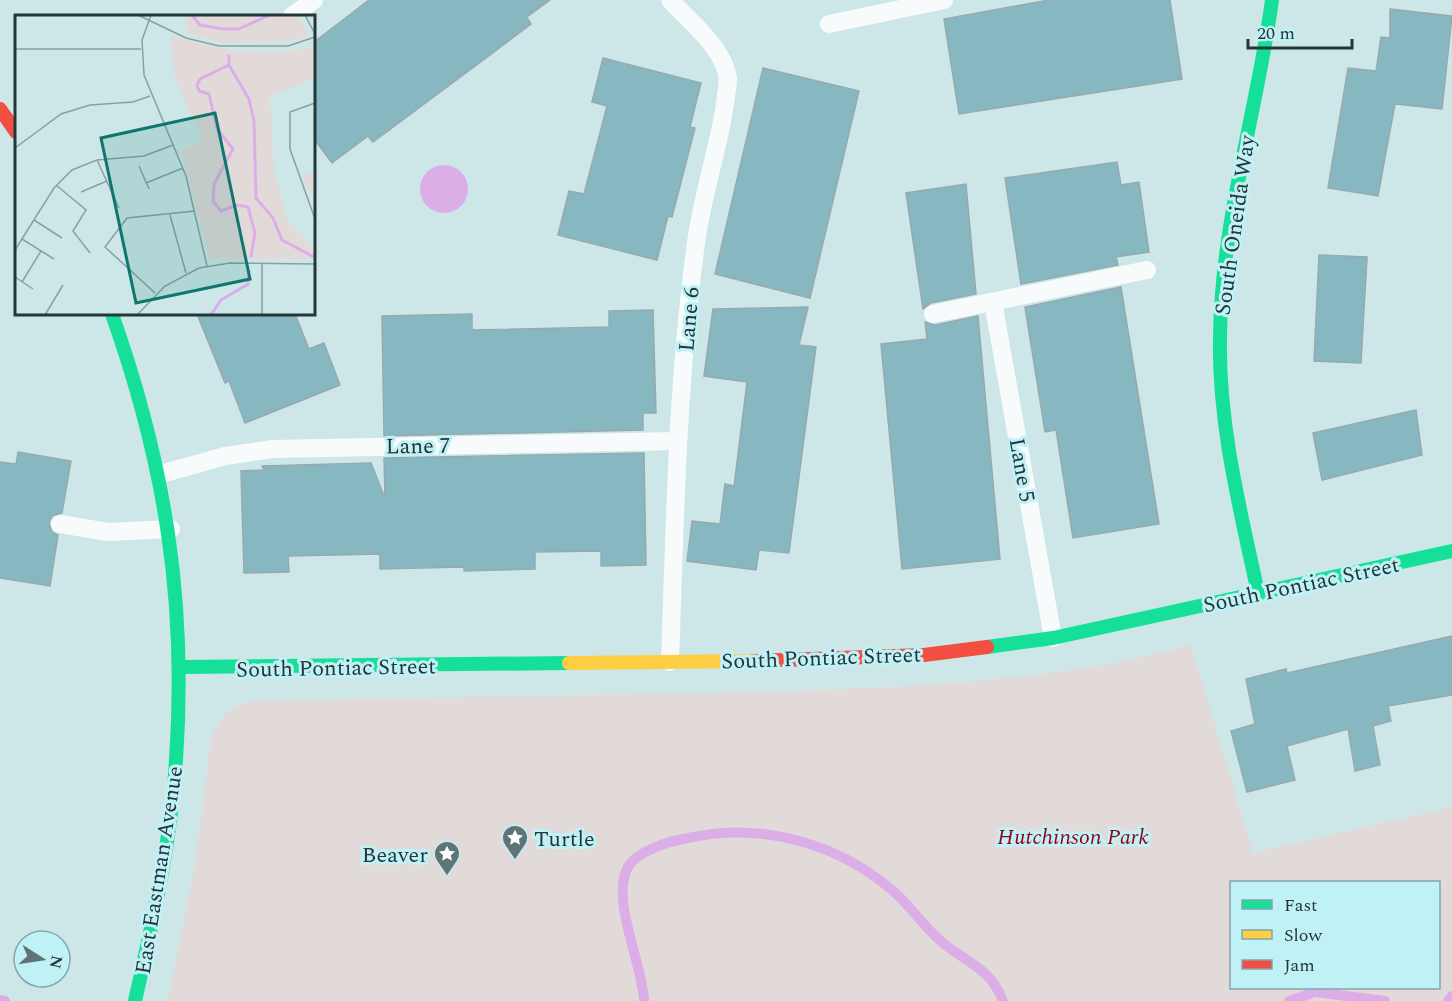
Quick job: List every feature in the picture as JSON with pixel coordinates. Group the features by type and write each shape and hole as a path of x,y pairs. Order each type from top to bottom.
{"street":[{"name":"South Oneida Way","path":"1258,593 1229,452 1222,396 1220,330 1230,223 1272,0"},
{"path":"0,109 15,131"},
{"name":"East Eastman Avenue","path":"112,315 142,400 161,474 171,529 178,595 180,667 176,767 169,827 135,1001"},
{"name":"South Pontiac Street","path":"180,667 670,662 924,655 1053,638 1452,551"}],"lane":[{"path":"293,15 314,0"},
{"name":"Lane 6","path":"670,0 719,56 728,78 696,242 678,441 670,662"},
{"path":"829,24 944,0"},
{"path":"933,314 1147,270"},
{"name":"Lane 5","path":"993,302 1053,638"},
{"name":"Lane 7","path":"161,474 225,456 273,449 678,441"},
{"path":"60,524 119,532 171,529"}],"green space":[{"name":"Hutchinson Park","path":"1191,645 1253,853 1452,807 1452,1001 168,1001 195,863 211,739 225,714 243,703 251,701 877,688 990,680 1103,665"}],"shaded area":[{"path":"444,165 461,172 468,189 461,206 444,213 427,206 420,189 427,172"}],"building":[{"path":"369,0 550,0 527,17 531,24 486,58 373,142 368,136 332,163 315,140 315,41"},
{"path":"1049,0 1170,0 1182,79 959,114 944,19"},
{"path":"1390,9 1452,16 1442,109 1395,104 1378,196 1328,188 1348,68 1376,71 1381,37 1390,38"},
{"path":"603,58 701,83 690,127 695,128 672,217 668,216 657,260 558,235 569,191 584,194 607,106 592,102"},
{"path":"763,68 859,91 810,298 715,274"},
{"path":"1117,162 1121,185 1139,182 1149,252 1116,257 1118,265 1021,284 1005,178"},
{"path":"966,184 976,294 931,303 923,309 906,193"},
{"path":"1319,255 1367,257 1361,363 1314,361"},
{"path":"1121,287 1159,524 1073,538 1056,430 1045,432 1025,307"},
{"path":"808,307 799,345 816,347 789,553 759,550 756,570 687,561 692,521 720,524 725,484 734,486 747,382 704,376 713,309"},
{"path":"653,310 656,413 643,413 643,430 384,436 382,316 472,314 472,330 609,327 609,311"},
{"path":"197,315 295,315 309,349 324,343 340,385 245,423 229,381 225,383"},
{"path":"978,316 1000,559 902,569 881,344 927,339 925,322 935,325"},
{"path":"1416,410 1422,455 1322,480 1313,433"},
{"path":"18,452 71,461 62,513 52,516 49,523 52,532 58,535 50,586 0,578 0,462 16,464"},
{"path":"644,453 646,565 601,566 601,551 535,552 535,569 464,571 464,567 380,569 380,554 288,556 289,572 244,573 241,471 264,470 262,466 371,463 385,498 384,458"},
{"path":"1452,636 1452,695 1388,706 1391,721 1373,726 1380,765 1355,771 1348,729 1287,746 1295,780 1247,792 1231,731 1255,724 1246,679 1286,669 1287,673"}],"waterway":[{"path":"644,1001 639,969 625,914 623,880 628,867 632,861 646,852 672,842 715,834 742,833 796,840 822,848 870,873 899,896 936,937 978,967 992,981 1003,1001"},
{"path":"1289,1001 1315,992 1385,1001"},
{"path":"1448,1001 1452,996"},
{"path":"0,1000 5,1001"}],"traffic: fast":[{"path":"1258,593 1226,434 1220,369 1220,337 1226,252 1272,0"},
{"path":"112,315 146,425 158,479 175,589 178,644 179,701 174,790 155,911 135,1001"},
{"path":"987,647 1053,638 1452,551"},
{"path":"181,667 569,663"}],"traffic: slow":[{"path":"569,663 754,661"}],"traffic: jam":[{"path":"0,109 15,131"},
{"path":"754,661 924,655 987,647"}],"place":[{"name":"Turtle","path":"515,861"},
{"name":"Beaver","path":"447,877"}]}
